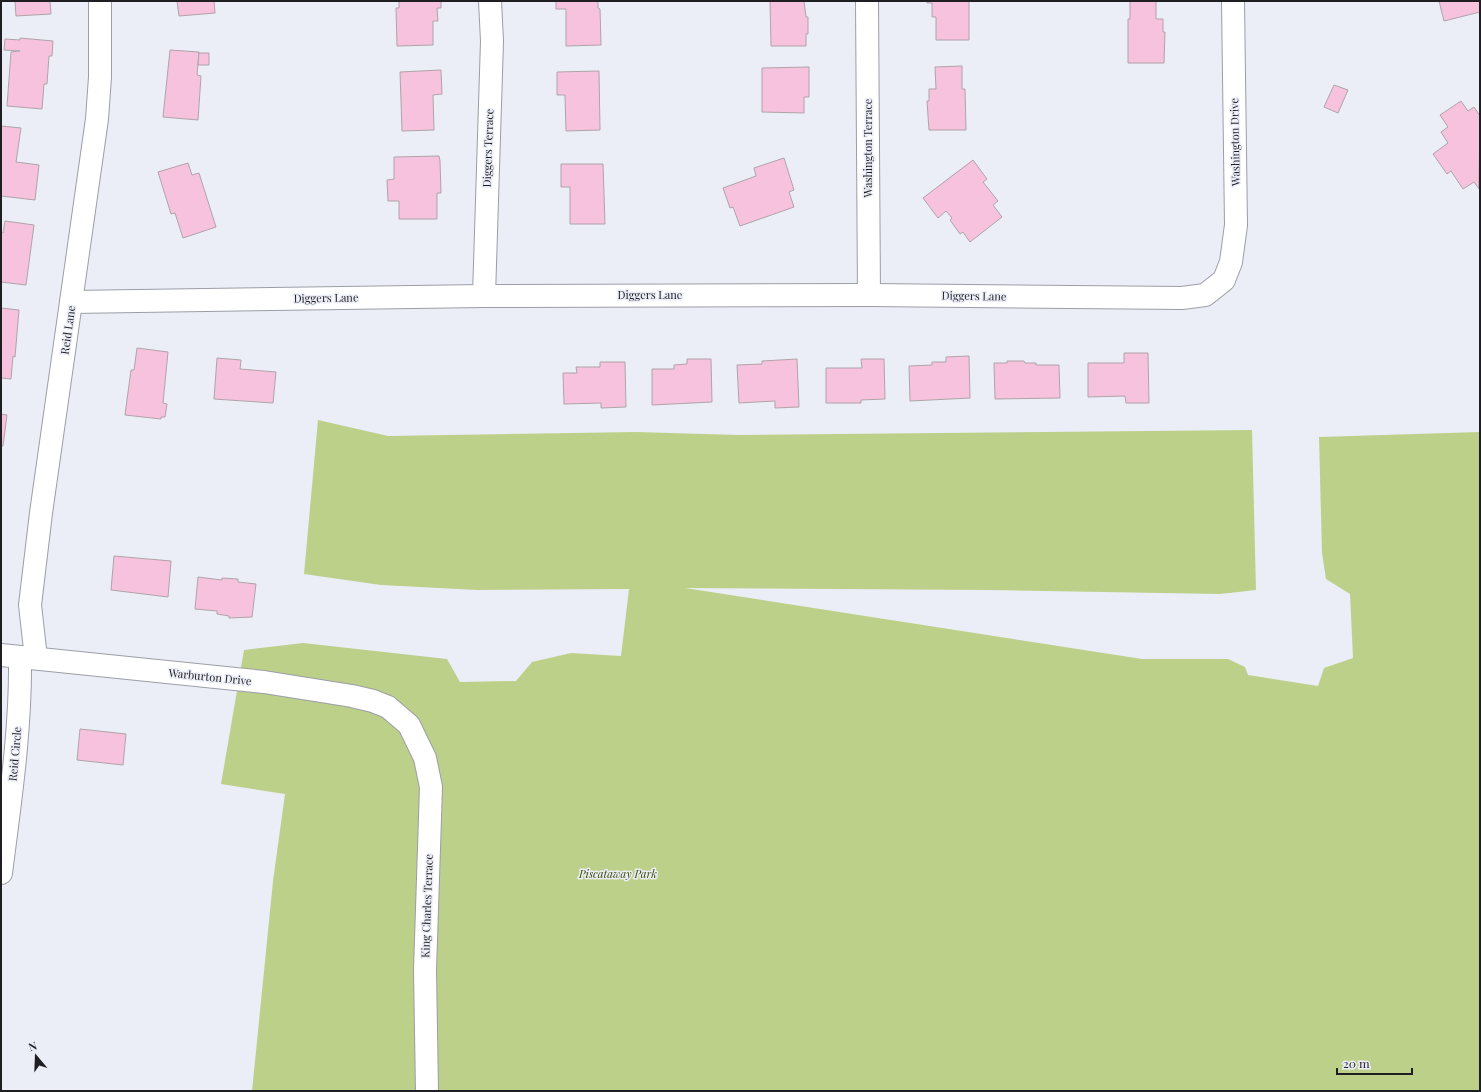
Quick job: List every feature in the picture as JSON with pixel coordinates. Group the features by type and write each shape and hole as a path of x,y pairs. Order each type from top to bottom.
{"street":[{"name":"Reid Lane","path":"19,657 30,605 41,513 97,119 100,77 100,1"},
{"name":"Diggers Terrace","path":"484,296 492,41 490,1"},
{"name":"Washington Terrace","path":"867,1 869,295"},
{"name":"Washington Drive","path":"1224,280 1231,262 1236,225 1233,1"},
{"name":"Diggers Lane","path":"71,302 484,296 869,295 1182,298 1205,295 1224,280"},
{"name":"Warburton Drive","path":"19,657 264,682 352,696 388,706 410,725"},
{"name":"Reid Circle","path":"1,873 14,764 20,693 19,657"},
{"name":"King Charles Terrace","path":"410,725 425,758 431,787 425,970 427,1091"}],"green space":[{"name":"Piscataway Park","path":"318,420 388,436 636,432 738,435 1252,430 1256,590 1220,594 988,590 685,588 1142,659 1228,659 1245,667 1248,675 1318,686 1324,668 1353,658 1350,594 1326,579 1322,553 1319,437 1480,432 1480,1091 252,1091 273,881 285,794 221,784 244,650 303,643 447,659 460,682 516,681 532,662 571,653 621,656 629,589 477,590 381,585 304,574"}],"building":[{"path":"15,1 50,1 51,14 16,16"},
{"path":"177,1 214,1 215,13 179,16"},
{"path":"399,1 441,1 441,8 437,8 438,21 433,21 433,45 397,46 396,8 399,8"},
{"path":"556,1 598,1 598,8 600,9 601,45 566,46 566,9 556,9"},
{"path":"770,1 804,1 806,17 808,17 806,46 771,46"},
{"path":"927,1 969,1 969,40 936,40 936,17 932,17 932,3 927,3"},
{"path":"1130,1 1156,1 1156,19 1163,19 1163,32 1165,32 1164,63 1128,63 1128,19 1130,19"},
{"path":"1439,1 1480,1 1480,12 1444,21"},
{"path":"20,38 53,41 52,56 49,56 47,84 44,84 42,109 7,106 11,52 20,51 4,50 5,39 20,40"},
{"path":"170,50 199,52 197,75 201,76 198,120 163,117"},
{"path":"199,53 209,53 209,65 198,65"},
{"path":"962,66 962,89 965,89 966,130 929,130 927,101 929,101 929,89 936,89 935,67"},
{"path":"809,67 809,97 804,97 804,113 762,112 762,68"},
{"path":"441,70 442,94 433,95 434,130 402,131 400,72"},
{"path":"599,71 600,130 566,131 565,95 557,95 557,72"},
{"path":"1334,85 1348,90 1338,113 1324,107"},
{"path":"1461,101 1468,111 1474,107 1480,116 1479,189 1474,182 1463,189 1451,171 1447,174 1433,154 1448,143 1441,132 1448,127 1440,115"},
{"path":"1,126 21,128 16,162 39,165 35,200 1,196"},
{"path":"439,156 441,193 437,193 437,219 399,219 399,201 388,201 387,180 394,179 394,157"},
{"path":"784,158 794,190 789,192 794,207 740,226 733,207 730,208 723,188 756,176 754,168"},
{"path":"973,160 987,179 983,182 998,201 993,205 1002,217 970,242 963,232 960,234 950,220 952,218 946,211 938,218 923,198"},
{"path":"188,163 192,175 199,173 216,227 183,238 175,213 171,214 158,172"},
{"path":"561,164 603,164 605,224 570,224 570,187 561,187"},
{"path":"5,221 34,225 26,285 1,282 1,232 3,233"},
{"path":"1,308 19,310 15,357 13,356 11,379 1,378"},
{"path":"137,348 168,352 163,403 167,404 165,417 161,417 161,419 125,415 131,370 134,370"},
{"path":"1124,353 1148,353 1149,403 1126,403 1125,396 1088,397 1088,363 1124,363"},
{"path":"969,356 970,398 910,401 909,366 932,365 932,362 946,362 946,357"},
{"path":"217,358 241,360 240,369 276,372 273,403 214,399"},
{"path":"687,359 711,359 712,402 652,405 652,369 674,369 674,365 687,364"},
{"path":"797,359 799,407 775,408 775,401 739,403 737,365 762,364 762,361"},
{"path":"861,359 884,359 885,399 861,400 861,403 826,403 826,368 862,368"},
{"path":"1007,361 1024,361 1025,363 1036,363 1036,365 1059,365 1060,398 995,399 994,363 1007,363"},
{"path":"600,362 625,362 626,407 601,408 601,403 564,404 563,373 577,373 576,367 600,367"},
{"path":"1,414 7,415 3,446 1,446"},
{"path":"114,556 171,561 168,597 111,590"},
{"path":"198,577 222,580 222,578 238,579 238,582 256,584 252,617 229,618 229,616 217,614 217,611 195,609"},
{"path":"80,729 126,734 123,765 77,760"}]}
